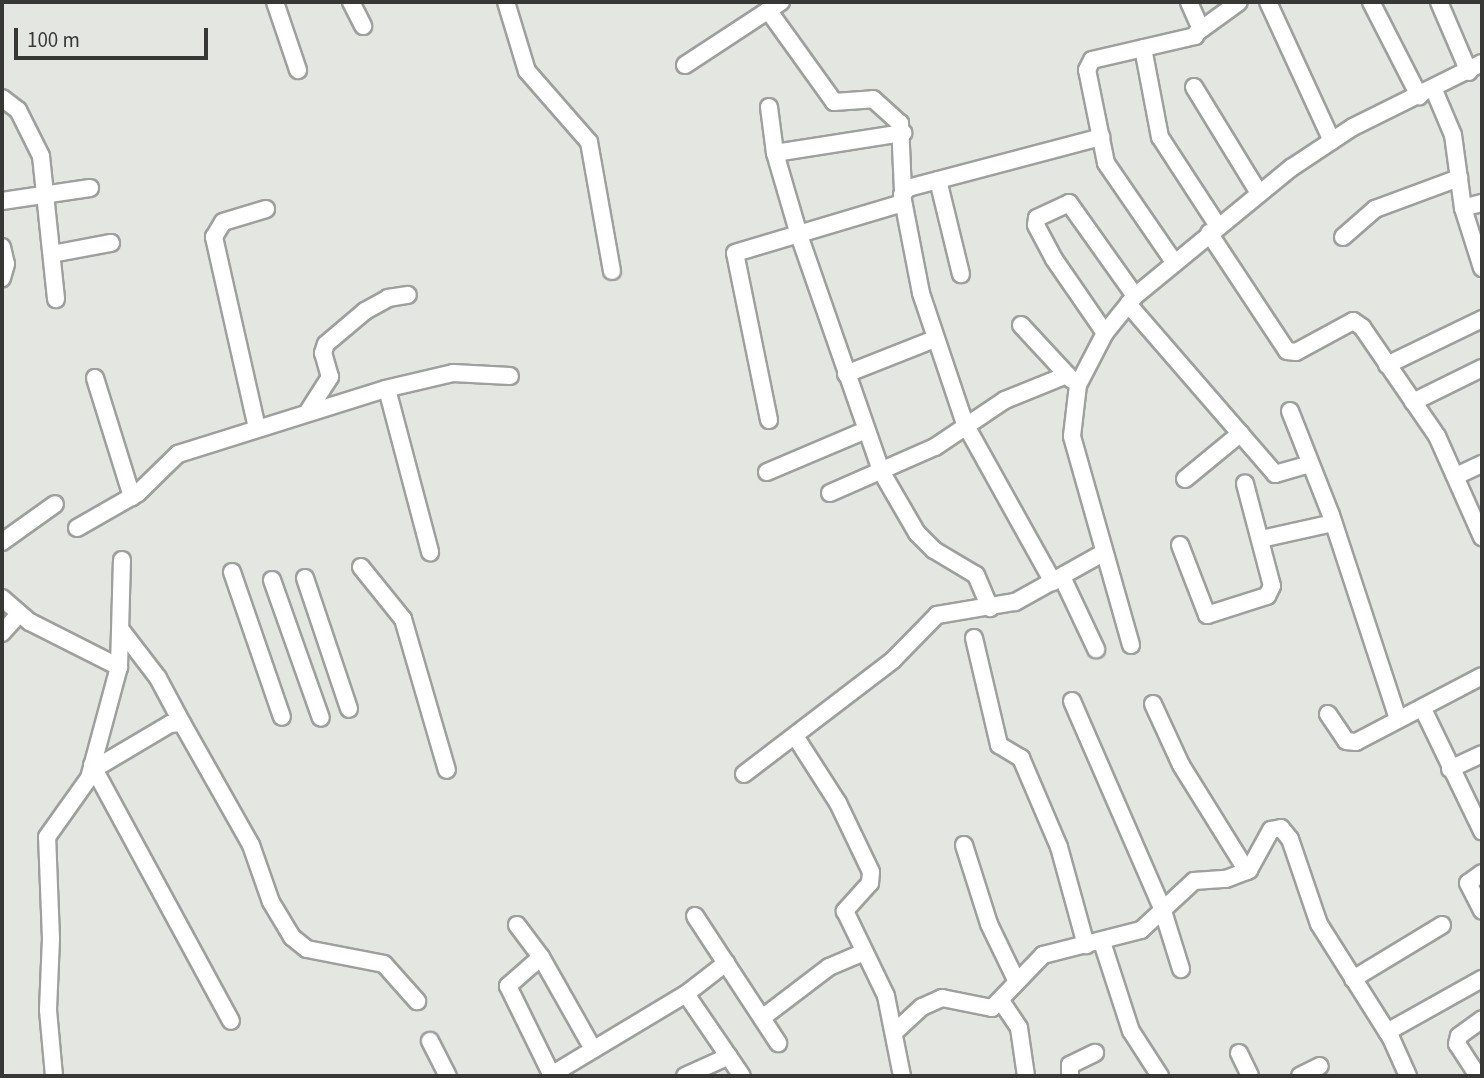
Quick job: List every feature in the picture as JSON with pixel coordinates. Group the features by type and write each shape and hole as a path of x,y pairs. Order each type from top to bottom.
{"street":[{"path":"275,2 298,70"},
{"path":"351,2 363,26"},
{"path":"506,2 527,71 582,131 592,149 598,210 612,271"},
{"path":"1189,2 1199,31"},
{"path":"1174,262 1109,168 1101,137 1089,62 1195,36 1239,2"},
{"path":"1371,2 1453,135 1463,208 1482,268"},
{"path":"1131,645 1072,436 1072,380 1131,300 1259,193 1332,141 1476,68 1439,2"},
{"path":"1271,3 1332,141"},
{"path":"685,65 775,6 834,102 873,99 900,123 904,133 903,198 915,268 935,339 965,424 1097,649"},
{"path":"1143,48 1160,137 1287,351 1296,352 1353,321 1362,327 1413,402 1456,476 1482,537"},
{"path":"1194,87 1259,193"},
{"path":"2,98 18,110 41,156 56,299"},
{"path":"769,107 775,153 799,235 881,471 917,533 934,550 976,575 990,608"},
{"path":"775,153 904,133"},
{"path":"769,420 735,253 799,235 903,198 938,180 1101,137"},
{"path":"1343,237 1375,209 1459,178"},
{"path":"938,180 961,274"},
{"path":"2,201 90,188"},
{"path":"1105,333 1054,258 1036,225 1037,218 1069,203 1131,300 1275,474 1310,464"},
{"path":"1463,208 1482,203"},
{"path":"257,428 214,237 223,222 267,209"},
{"path":"52,254 111,243"},
{"path":"2,247 5,264 2,278"},
{"path":"307,413 330,377 324,346 365,311 388,298 408,295"},
{"path":"1387,365 1482,319"},
{"path":"1021,325 1072,380"},
{"path":"846,374 935,339"},
{"path":"1413,402 1482,368"},
{"path":"76,528 132,497 178,454 387,389 453,373 510,376"},
{"path":"95,378 132,497"},
{"path":"830,494 935,446 1004,400 1072,380"},
{"path":"387,389 430,552"},
{"path":"1290,411 1333,523 1398,719"},
{"path":"767,472 866,430"},
{"path":"1185,479 1241,433"},
{"path":"1456,476 1482,464"},
{"path":"1180,545 1202,609 1211,616 1272,590 1245,484"},
{"path":"2,542 55,505"},
{"path":"1261,539 1333,523"},
{"path":"744,774 893,660 937,615 1015,602 1103,553"},
{"path":"54,1076 48,1010 51,939 47,837 86,785 93,767 119,667 122,631 121,560"},
{"path":"361,567 403,619 447,770"},
{"path":"232,572 282,717"},
{"path":"305,578 349,709"},
{"path":"272,580 321,718"},
{"path":"2,598 19,614 119,667"},
{"path":"2,633 19,614"},
{"path":"122,631 158,678 251,845 271,902 292,937 307,949 384,964 417,1001"},
{"path":"974,638 999,745 1021,758 1131,1031 1160,1076"},
{"path":"1328,714 1349,743 1423,709 1482,676"},
{"path":"1072,701 1162,908 1181,970"},
{"path":"1153,704 1177,756 1247,871"},
{"path":"1423,709 1482,831"},
{"path":"93,767 170,724 182,723"},
{"path":"795,736 838,803 871,872 870,883 845,911 886,996 896,1031 902,1076"},
{"path":"1450,769 1482,754"},
{"path":"93,767 231,1021"},
{"path":"896,1031 932,1001 949,998 988,1009 1001,1001 1043,955 1141,930 1194,881 1226,879 1247,871 1271,830 1284,830 1319,924 1387,1032 1408,1076"},
{"path":"964,845 989,924 1017,982"},
{"path":"1482,873 1468,883 1482,911"},
{"path":"695,916 778,1043"},
{"path":"517,925 541,957 593,1049"},
{"path":"1353,979 1442,925"},
{"path":"762,1018 829,968 864,952"},
{"path":"541,957 508,986 552,1076 686,994 726,963"},
{"path":"1387,1032 1482,979"},
{"path":"686,994 742,1076"},
{"path":"1001,1001 1018,1028 1026,1076"},
{"path":"1478,1076 1457,1044 1459,1036 1482,1019"},
{"path":"430,1041 448,1076"},
{"path":"1070,1076 1070,1065 1095,1053"},
{"path":"1239,1053 1251,1076"},
{"path":"685,1076 729,1056"},
{"path":"1300,1076 1320,1066"}]}
